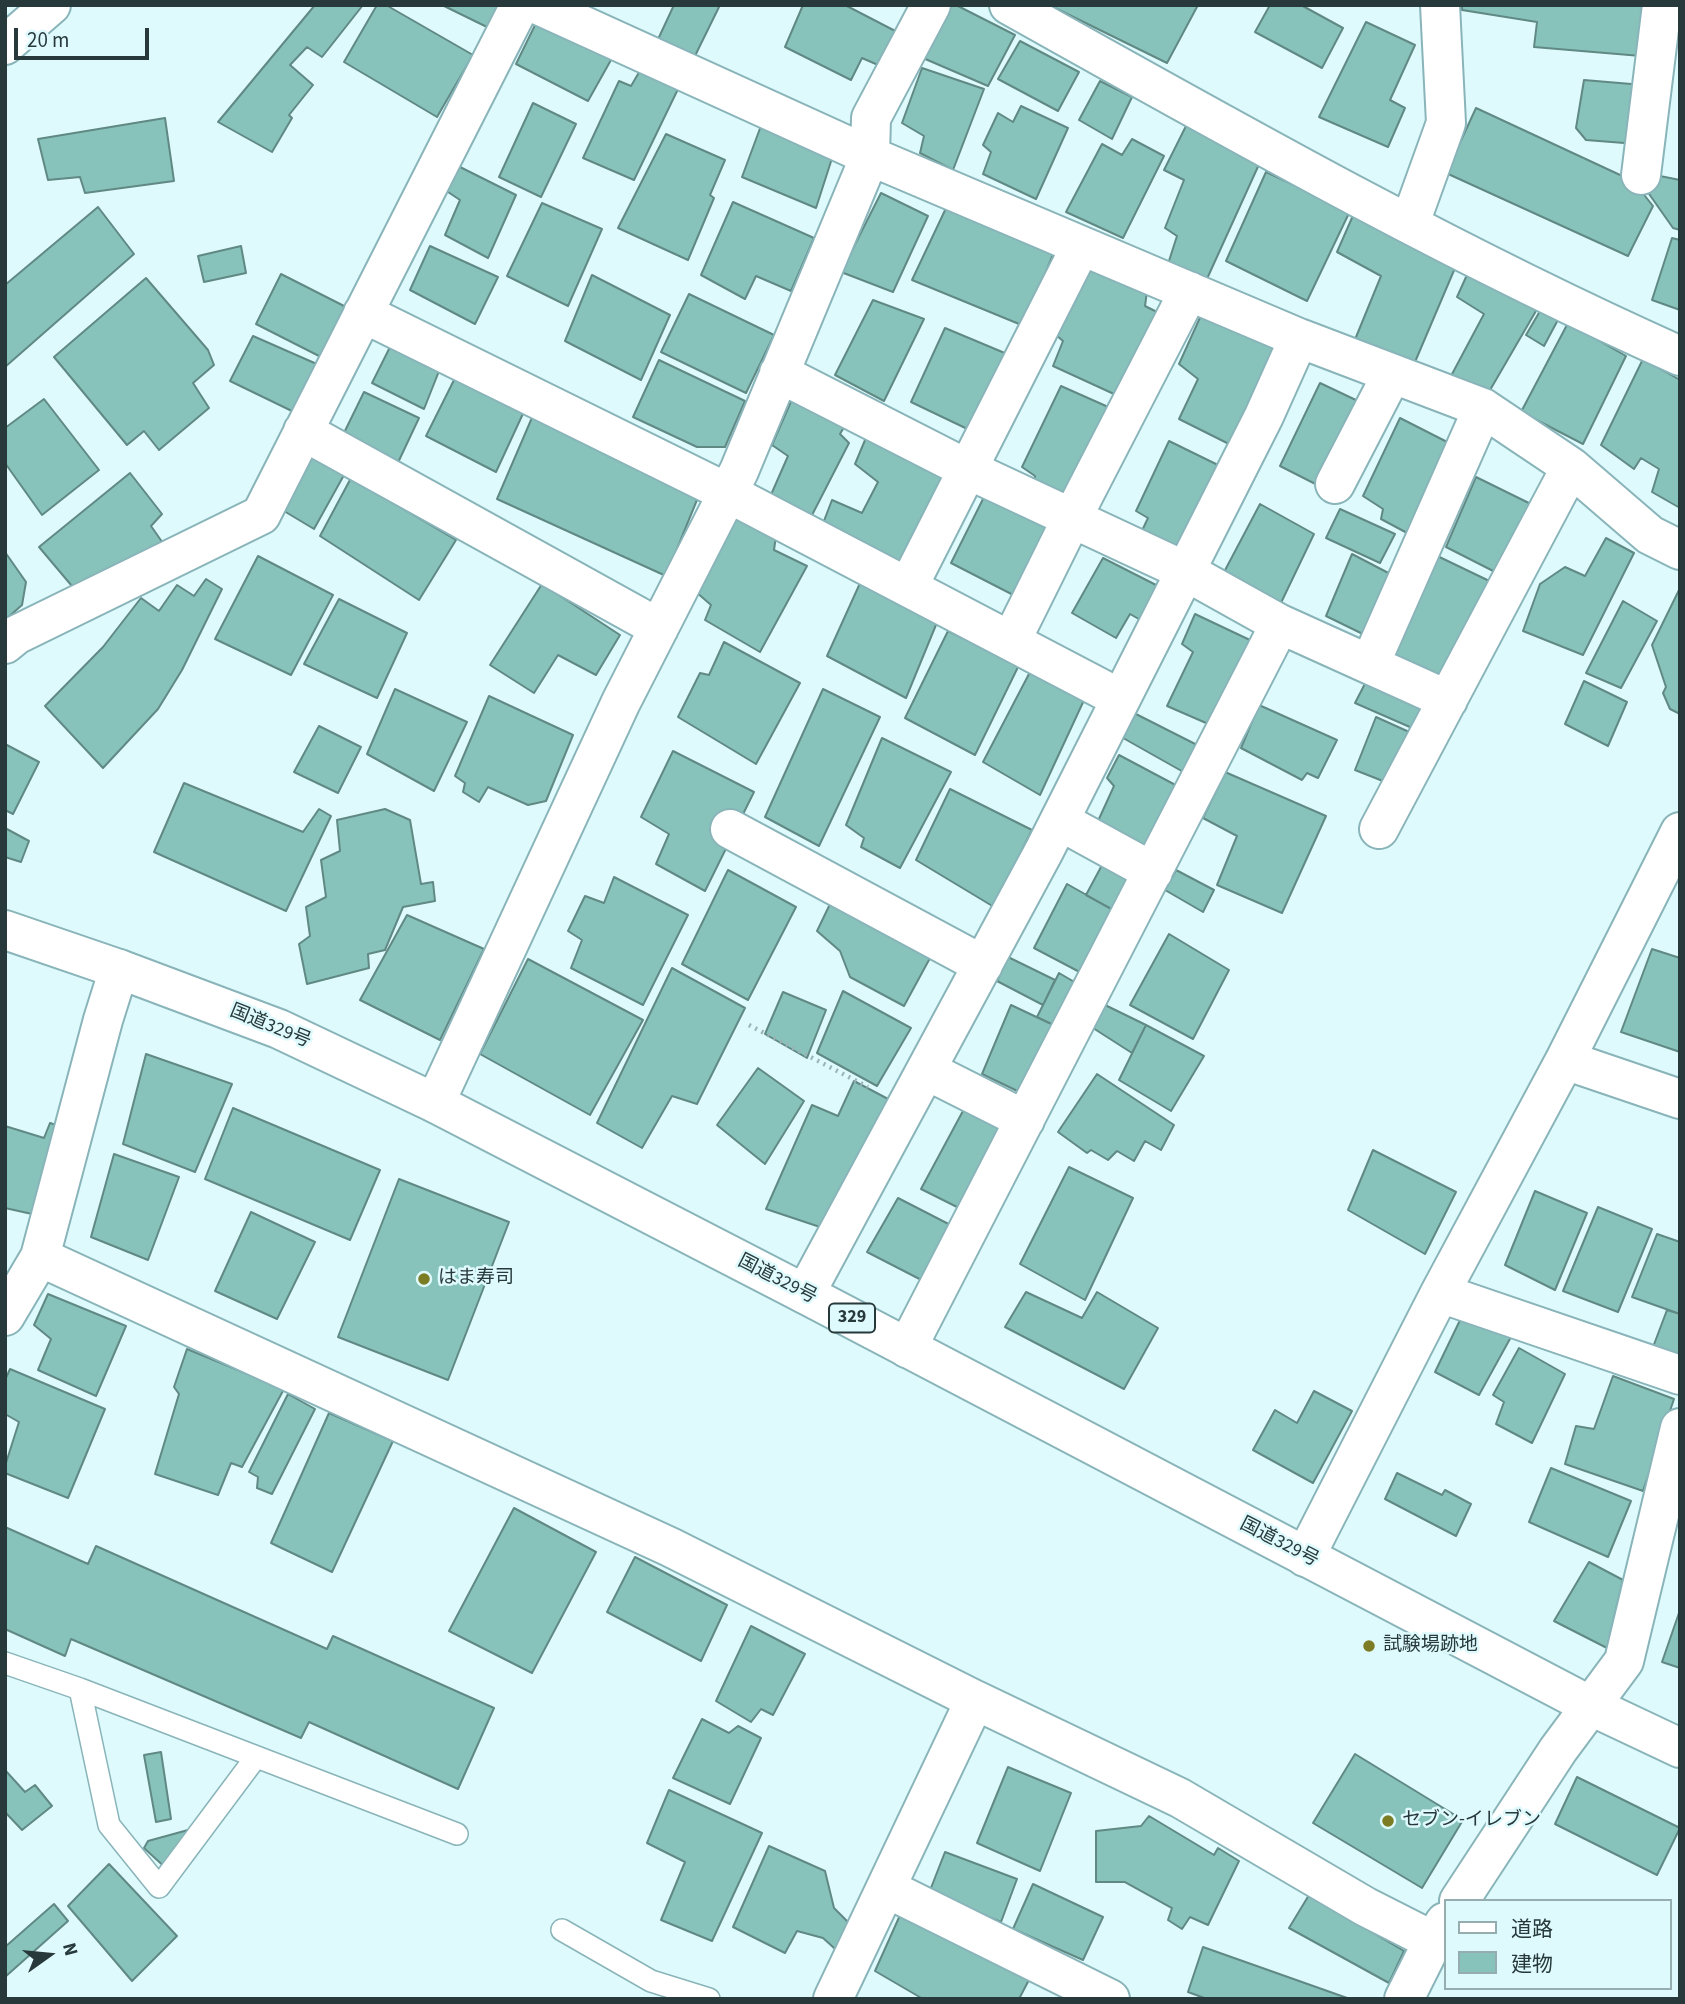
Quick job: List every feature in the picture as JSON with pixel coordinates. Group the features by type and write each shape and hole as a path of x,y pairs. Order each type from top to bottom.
{"main road":[{"path":"5,45 51,5"},
{"path":"5,644 16,635 261,514 520,5"},
{"path":"538,5 870,156 1081,246 1299,338 1483,408 1571,467 1650,535 1680,550"},
{"path":"435,1103 621,702 728,493 870,156 871,118 931,5"},
{"path":"1009,5 1287,160 1593,317 1680,356"},
{"path":"1410,223 1446,123 1440,5"},
{"path":"1641,175 1662,5"},
{"path":"908,587 1081,246"},
{"path":"1011,641 1189,291"},
{"path":"363,313 728,493 1121,699"},
{"path":"805,1294 1059,821 1264,416 1299,338"},
{"path":"779,373 969,470 1185,571 1280,624 1448,700"},
{"path":"1335,484 1392,374"},
{"path":"1370,664 1483,408"},
{"path":"303,431 659,628"},
{"path":"1379,829 1571,467"},
{"path":"907,1348 1280,624"},
{"path":"1059,821 1153,872"},
{"path":"730,829 983,965"},
{"path":"1306,1556 1440,1293 1565,1060 1680,832"},
{"name":"国道329号","path":"5,930 279,1029 435,1103 1591,1706 1680,1748"},
{"path":"5,1316 40,1257 119,969"},
{"path":"1565,1060 1680,1099"},
{"path":"926,1070 1025,1120"},
{"path":"40,1257 670,1547 975,1700 1180,1798 1366,1907 1439,1932 1404,1999"},
{"path":"1440,1293 1680,1375"},
{"path":"1460,1899 1558,1750 1624,1661 1680,1428"},
{"path":"833,1999 975,1700"},
{"path":"886,1888 1110,1999"}],"lane":[{"path":"5,1663 80,1689 457,1834"},
{"path":"80,1689 109,1825 159,1887 256,1757"},
{"path":"562,1930 651,1980 709,1999"}],"path":[{"path":"749,1025 906,1106"}],"building":[{"path":"315,5 363,5 322,57 307,47 290,65 313,85 289,115 292,118 272,152 218,122"},
{"path":"377,5 386,5 473,55 437,117 344,62"},
{"path":"442,5 499,5 489,28"},
{"path":"674,5 720,5 690,66 653,50"},
{"path":"803,5 845,5 901,34 885,68 862,58 851,80 785,47"},
{"path":"932,5 956,5 1015,35 988,86 909,52"},
{"path":"1049,5 1198,5 1167,63"},
{"path":"1270,5 1301,5 1343,28 1322,68 1255,32"},
{"path":"1462,5 1648,5 1641,56 1534,47 1537,22 1462,10"},
{"path":"539,17 616,51 588,101 516,64"},
{"path":"1366,22 1415,45 1390,100 1405,108 1388,147 1319,117"},
{"path":"1020,41 1079,72 1058,111 998,79"},
{"path":"922,68 984,89 953,170 920,153 924,136 902,123"},
{"path":"641,69 679,87 634,180 583,158 619,81 631,86"},
{"path":"1584,80 1643,85 1637,144 1586,140 1576,128"},
{"path":"1100,81 1132,97 1112,139 1079,120"},
{"path":"533,103 576,124 541,197 499,177"},
{"path":"1021,106 1068,128 1036,199 983,174 991,152 983,145 998,113 1013,122"},
{"path":"1476,108 1633,181 1653,206 1628,256 1446,173"},
{"path":"165,118 174,181 85,193 80,177 48,180 38,139"},
{"path":"762,123 835,149 816,208 742,177"},
{"path":"1186,126 1261,160 1206,281 1168,264 1177,236 1165,228 1184,180 1164,170"},
{"path":"666,134 725,160 710,195 714,198 688,260 618,228"},
{"path":"1132,139 1164,156 1123,238 1066,212 1102,144 1122,155"},
{"path":"454,164 516,195 488,258 445,235 460,200 442,188"},
{"path":"1266,172 1350,211 1307,301 1226,261"},
{"path":"1650,174 1680,180 1680,230 1673,228 1647,191"},
{"path":"881,193 928,216 893,292 841,272"},
{"path":"733,202 814,238 791,291 756,276 745,299 701,275"},
{"path":"542,203 602,229 568,306 507,276"},
{"path":"947,206 1054,252 1024,326 912,280"},
{"path":"98,207 134,254 5,367 5,285"},
{"path":"1355,211 1458,261 1412,369 1354,342 1381,276 1337,252"},
{"path":"1672,238 1680,240 1680,310 1652,300"},
{"path":"241,246 246,273 204,282 198,256"},
{"path":"430,246 498,277 475,324 410,290"},
{"path":"1087,266 1147,291 1145,306 1165,316 1127,400 1053,366 1063,341 1056,335"},
{"path":"1471,266 1540,304 1486,397 1451,376 1484,314 1457,297"},
{"path":"281,274 346,307 321,357 256,324"},
{"path":"592,275 670,315 641,380 565,341"},
{"path":"146,278 208,350 214,365 193,383 209,408 159,450 144,431 127,445 54,357"},
{"path":"689,294 774,335 746,393 661,352"},
{"path":"873,300 924,319 884,401 835,375"},
{"path":"1543,306 1560,316 1544,346 1526,335"},
{"path":"1203,311 1287,345 1237,448 1179,419 1198,379 1179,364"},
{"path":"1568,323 1626,356 1583,444 1521,412"},
{"path":"945,328 1019,359 980,435 911,402"},
{"path":"253,336 319,365 296,413 230,381"},
{"path":"395,337 443,361 424,409 372,383"},
{"path":"1643,359 1680,380 1680,508 1652,492 1659,469 1641,458 1634,469 1601,445"},
{"path":"659,360 745,401 725,447 697,447 633,417"},
{"path":"458,372 527,405 496,472 426,436"},
{"path":"1320,383 1379,411 1339,496 1280,466"},
{"path":"1061,386 1115,410 1068,508 1032,493 1035,476 1022,467"},
{"path":"364,392 419,418 395,469 341,439"},
{"path":"793,397 847,422 840,434 849,443 810,519 770,497 788,456 772,445"},
{"path":"44,399 99,470 42,515 5,463 5,428"},
{"path":"534,413 701,490 666,576 497,499"},
{"path":"1400,418 1457,447 1409,534 1381,519 1383,509 1363,496"},
{"path":"868,433 965,480 901,577 817,539 832,500 862,513 878,482 855,464"},
{"path":"1169,441 1220,466 1175,558 1139,537 1148,518 1136,511"},
{"path":"309,453 344,475 314,529 279,508"},
{"path":"130,473 162,514 151,526 167,549 77,592 39,547"},
{"path":"1476,477 1541,509 1503,576 1446,547"},
{"path":"351,478 456,540 419,600 320,536"},
{"path":"984,497 1060,534 1025,601 951,563"},
{"path":"1260,504 1314,534 1279,607 1223,574"},
{"path":"1340,509 1395,534 1380,563 1326,538"},
{"path":"737,515 776,536 774,550 807,566 760,652 705,620 711,605 695,591"},
{"path":"1606,538 1634,553 1583,655 1523,631 1540,584 1565,567 1585,576"},
{"path":"5,552 26,582 22,605 5,620"},
{"path":"1429,552 1506,589 1453,697 1379,658"},
{"path":"1352,554 1398,578 1371,638 1326,616"},
{"path":"258,556 333,595 291,675 215,639"},
{"path":"1103,558 1158,586 1144,622 1130,614 1116,638 1072,613"},
{"path":"206,579 222,589 182,670 158,709 103,768 45,706 103,647 141,598 159,611 177,585 194,596"},
{"path":"861,581 938,620 906,698 827,656"},
{"path":"542,584 620,635 596,675 558,655 534,693 490,665"},
{"path":"1680,588 1680,714 1670,709 1663,693 1666,687 1652,645"},
{"path":"339,599 407,633 377,698 304,664"},
{"path":"1623,601 1657,621 1621,688 1586,673"},
{"path":"1195,614 1252,641 1213,726 1167,706 1193,652 1182,644"},
{"path":"948,631 1019,665 975,755 905,718"},
{"path":"724,642 800,683 756,764 678,717 700,673 709,675"},
{"path":"1030,672 1085,698 1040,795 983,762"},
{"path":"1370,674 1432,701 1419,731 1355,703"},
{"path":"1584,681 1627,702 1608,746 1565,724"},
{"path":"395,689 467,722 434,791 367,754"},
{"path":"823,689 880,717 819,846 765,817"},
{"path":"489,696 573,735 546,801 528,805 488,787 479,802 463,792 465,783 455,776"},
{"path":"1259,705 1337,740 1318,778 1307,773 1302,780 1241,748"},
{"path":"1130,711 1207,750 1194,778 1116,734"},
{"path":"1376,717 1418,736 1398,787 1355,770"},
{"path":"319,726 361,747 338,793 294,772"},
{"path":"882,738 951,772 900,868 861,847 864,838 846,825"},
{"path":"5,744 39,762 13,814 5,810"},
{"path":"673,751 754,792 705,891 656,864 669,834 641,817"},
{"path":"1119,755 1183,789 1155,852 1098,821 1114,786 1107,778"},
{"path":"1225,772 1326,816 1282,913 1217,885 1237,836 1203,818"},
{"path":"184,783 303,832 319,809 331,816 286,911 154,852"},
{"path":"950,789 1032,830 994,907 916,860"},
{"path":"385,809 410,820 421,884 433,882 435,901 403,907 385,950 368,954 369,968 307,984 299,944 310,936 306,907 326,897 321,860 340,851 337,820"},
{"path":"5,828 29,841 21,862 5,857"},
{"path":"1109,852 1148,872 1124,916 1086,895"},
{"path":"728,870 796,907 748,1000 682,964"},
{"path":"1176,870 1214,890 1203,912 1165,890"},
{"path":"614,877 688,915 643,1005 571,968 582,940 568,931 585,896 604,903"},
{"path":"1067,884 1124,916 1091,978 1034,948"},
{"path":"831,902 936,947 904,1006 850,977 840,951 817,931"},
{"path":"407,915 484,949 440,1040 360,1000"},
{"path":"1169,934 1229,970 1193,1039 1130,1005"},
{"path":"1652,949 1680,958 1680,1052 1621,1032"},
{"path":"1008,957 1055,980 1043,1005 997,981"},
{"path":"528,959 643,1020 590,1115 480,1054"},
{"path":"672,968 745,1008 697,1104 672,1096 642,1148 597,1123"},
{"path":"1059,973 1088,990 1064,1030 1037,1017"},
{"path":"843,991 911,1028 877,1086 817,1053"},
{"path":"783,992 826,1010 807,1058 765,1034"},
{"path":"1103,1004 1146,1025 1132,1053 1093,1028"},
{"path":"1011,1005 1064,1030 1032,1098 982,1074"},
{"path":"1146,1025 1204,1056 1171,1111 1119,1080"},
{"path":"146,1054 232,1084 195,1172 123,1144"},
{"path":"758,1068 804,1101 765,1164 717,1125"},
{"path":"1097,1074 1174,1125 1161,1150 1145,1141 1134,1161 1117,1151 1108,1160 1091,1150 1087,1153 1058,1132"},
{"path":"854,1081 890,1100 823,1228 766,1209 812,1105 838,1116"},
{"path":"971,1096 1022,1124 979,1218 921,1189"},
{"path":"233,1108 380,1170 350,1240 205,1179"},
{"path":"50,1123 69,1129 41,1216 5,1208 5,1126 44,1138"},
{"path":"1373,1150 1456,1192 1425,1254 1348,1210"},
{"path":"114,1154 179,1177 148,1260 91,1237"},
{"path":"1069,1167 1133,1198 1085,1300 1020,1264"},
{"name":"はま寿司","path":"399,1179 509,1222 448,1380 338,1337"},
{"path":"1535,1191 1587,1213 1555,1290 1505,1265"},
{"path":"898,1198 966,1233 937,1288 867,1252"},
{"path":"1598,1207 1652,1229 1618,1312 1563,1291"},
{"path":"251,1212 315,1242 277,1319 215,1291"},
{"path":"1657,1234 1680,1242 1680,1314 1632,1297"},
{"path":"1026,1292 1082,1318 1097,1292 1158,1328 1124,1389 1005,1327"},
{"path":"48,1294 126,1326 96,1396 38,1370 51,1339 34,1325"},
{"path":"1667,1310 1680,1314 1680,1366 1650,1355"},
{"path":"1463,1314 1511,1337 1479,1395 1435,1372"},
{"path":"1519,1348 1565,1374 1532,1443 1496,1424 1504,1402 1493,1395"},
{"path":"187,1349 284,1389 242,1467 231,1463 218,1495 155,1474 179,1394 174,1387"},
{"path":"10,1369 105,1409 68,1498 5,1473 19,1422 5,1414 5,1380"},
{"path":"1613,1376 1674,1399 1643,1491 1565,1464 1576,1426 1594,1429"},
{"path":"1314,1391 1352,1411 1313,1483 1253,1450 1275,1410 1297,1423"},
{"path":"288,1394 315,1409 272,1494 257,1488 258,1477 249,1472"},
{"path":"329,1413 393,1441 332,1572 271,1543"},
{"path":"1551,1468 1631,1501 1608,1557 1529,1522"},
{"path":"1397,1473 1442,1495 1445,1490 1471,1504 1456,1536 1385,1499"},
{"path":"514,1508 596,1552 532,1673 449,1631"},
{"path":"5,1527 88,1564 96,1546 327,1649 333,1636 494,1708 458,1789 309,1722 301,1738 71,1639 65,1656 5,1629"},
{"path":"635,1557 727,1605 701,1661 607,1612"},
{"path":"1589,1562 1623,1580 1607,1648 1554,1621"},
{"path":"1680,1610 1680,1668 1662,1662"},
{"path":"751,1626 805,1654 773,1715 761,1709 751,1722 716,1701"},
{"path":"702,1719 729,1733 738,1726 761,1738 730,1804 673,1778"},
{"path":"161,1752 171,1819 156,1822 144,1755"},
{"name":"セブン-イレブン","path":"1355,1754 1463,1820 1422,1888 1313,1823"},
{"path":"1008,1767 1071,1793 1040,1871 977,1843"},
{"path":"5,1770 25,1792 35,1785 52,1806 22,1830 5,1812"},
{"path":"1577,1777 1680,1828 1657,1875 1555,1824"},
{"path":"669,1790 762,1833 712,1941 661,1920 685,1862 647,1843"},
{"path":"1149,1816 1214,1855 1218,1848 1239,1861 1208,1925 1190,1917 1182,1929 1168,1920 1172,1908 1125,1882 1096,1882 1096,1831 1141,1826"},
{"path":"188,1830 193,1836 169,1871 144,1848 148,1841"},
{"path":"769,1846 825,1871 834,1908 858,1932 844,1957 823,1938 797,1931 785,1953 733,1927"},
{"path":"945,1852 1017,1879 1001,1922 929,1893"},
{"path":"109,1864 177,1936 132,1981 68,1906"},
{"path":"1033,1884 1103,1917 1083,1960 1013,1929"},
{"path":"1309,1895 1404,1951 1389,1983 1289,1928"},
{"path":"54,1904 68,1921 5,1977 5,1947"},
{"path":"901,1913 1031,1976 1019,1999 923,1999 875,1971"},
{"path":"1203,1947 1350,1999 1207,1999 1188,1992"}],"place":[{"name":"はま寿司","path":"424,1279"},
{"name":"試験場跡地","path":"1369,1646"},
{"name":"セブン-イレブン","path":"1388,1821"}]}
